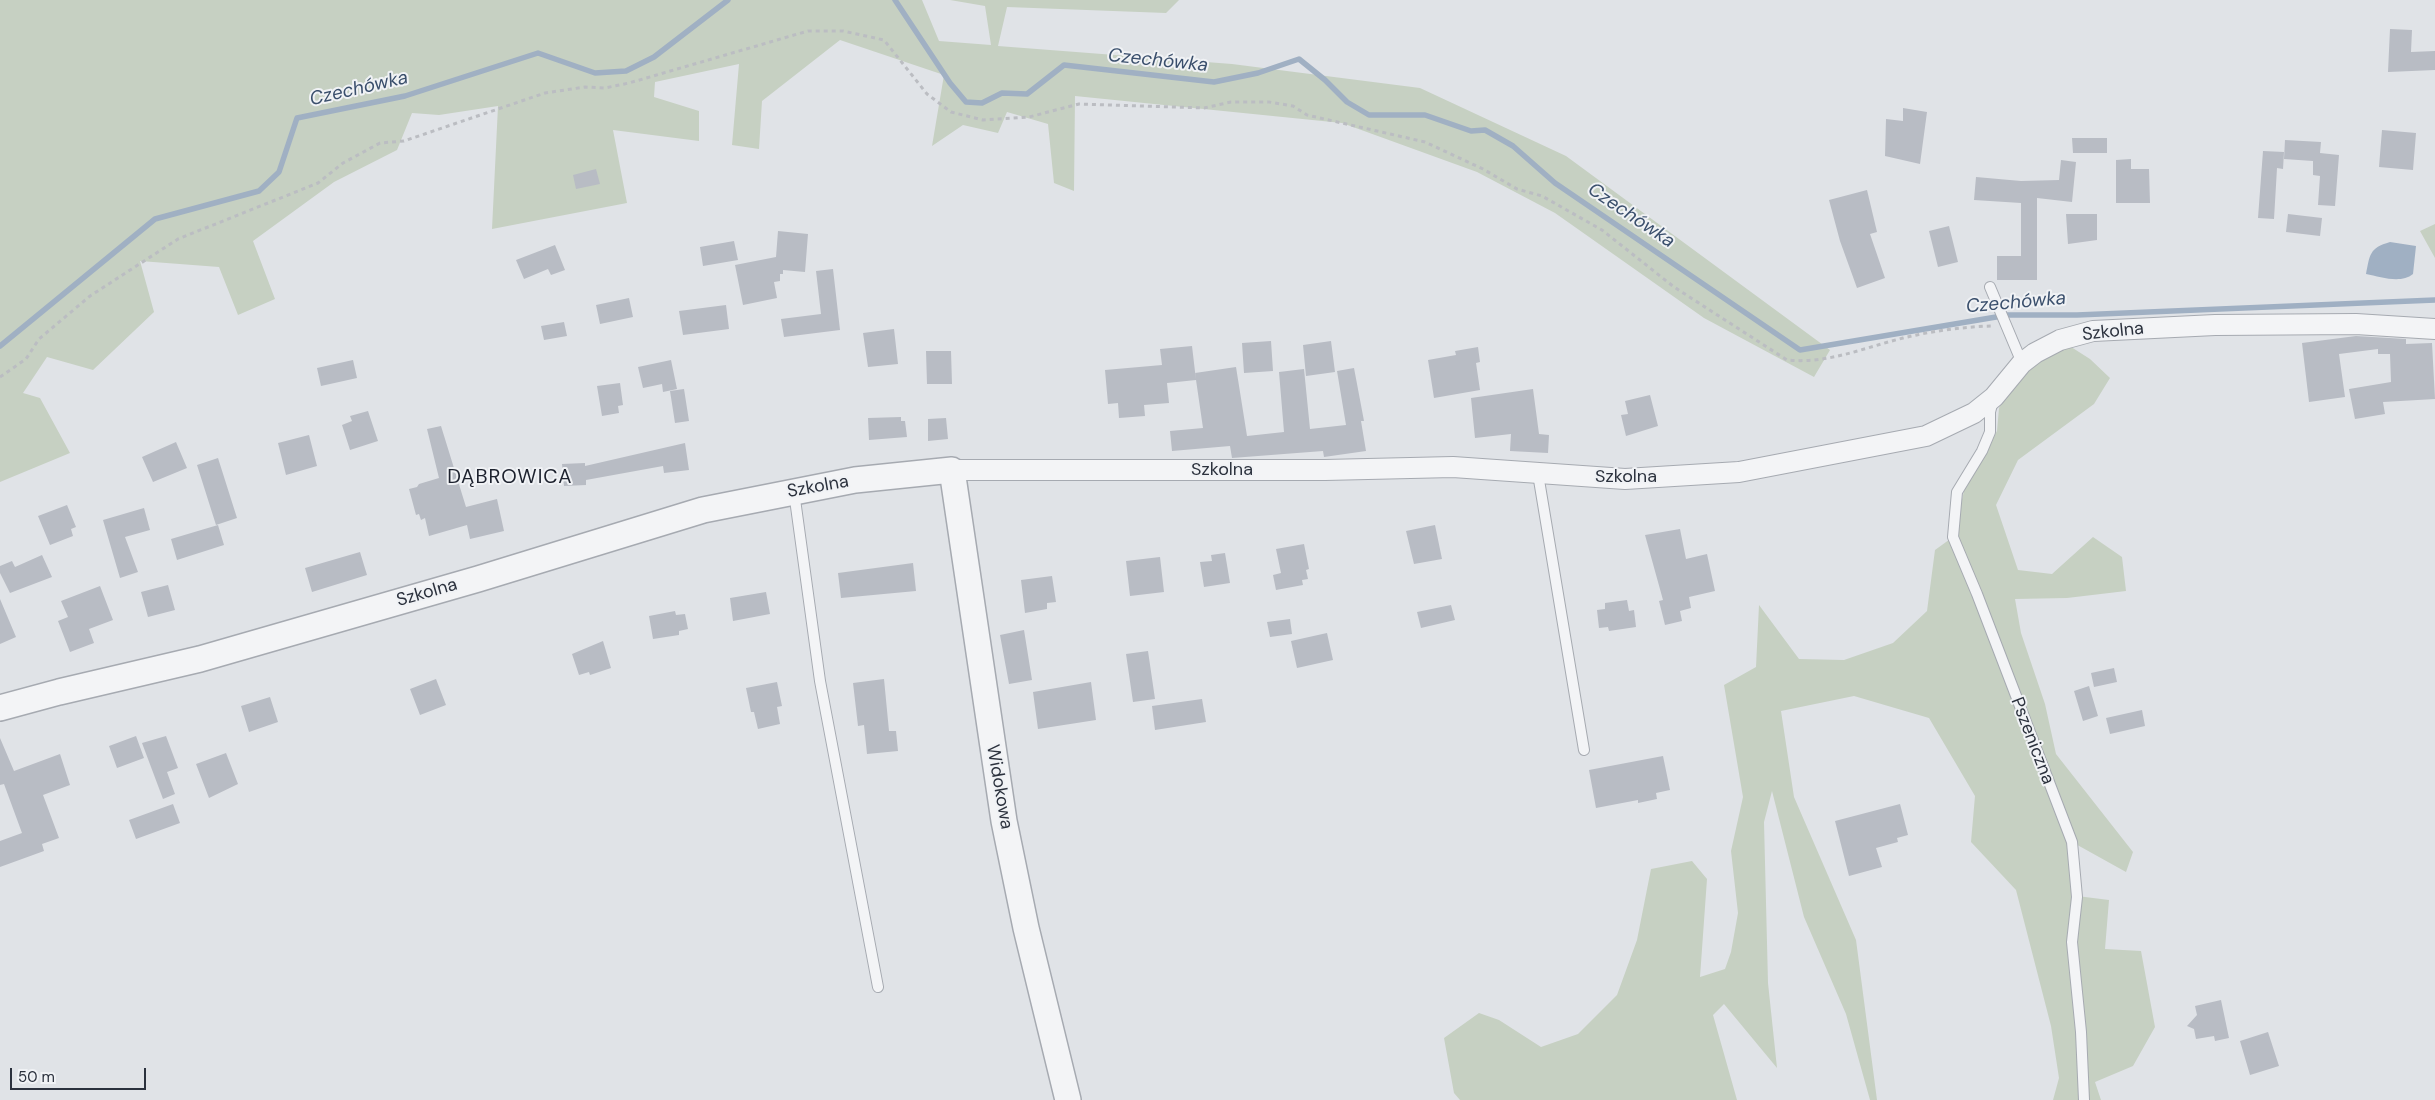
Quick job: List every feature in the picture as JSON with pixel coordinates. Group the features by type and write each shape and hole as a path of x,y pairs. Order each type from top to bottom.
{"street":[{"name":"Szkolna","path":"0,708 59,692 200,659 478,579 666,520 794,491 856,480 952,470 1325,470 1453,467 1626,479 1739,472 1926,436 1974,413 1994,397 2022,363 2035,353 2060,340 2093,331 2234,325 2356,324 2435,329"},
{"name":"Widokowa","path":"952,470 1004,821 1026,928 1068,1100"}],"lane":[{"path":"1990,287 2022,363"},
{"name":"Pszeniczna","path":"1994,397 1990,412 1990,432 1982,451 1957,492 1953,537 1977,594 2072,842 2078,897 2072,942 2082,1032 2084,1100"},
{"path":"1538,474 1584,750"},
{"path":"794,491 820,681 878,987"}],"path":[{"path":"0,377 26,359 39,339 90,296 178,239 318,184 343,163 380,143 404,141 545,94 585,86 605,88 629,83 808,31 843,31 884,40 927,94 951,112 982,120 1030,117 1079,104 1204,108 1232,102 1269,102 1292,106 1307,115 1425,142 1483,169 1516,189 1542,196 1602,230 1674,287 1787,360 1808,362 1849,355 1903,338 1972,327 2005,325"}],"green space":[{"path":"0,0 922,0 939,41 991,45 985,6 950,0 1179,0 1166,13 1007,7 998,46 1232,64 1420,88 1566,156 1830,350 1814,377 1704,318 1555,213 1477,172 1342,123 1075,96 1074,191 1054,183 1048,124 1007,112 998,133 963,125 932,146 944,75 840,40 762,101 759,149 732,145 739,64 655,82 654,97 699,111 699,141 613,130 627,203 492,229 498,106 439,115 412,113 397,150 334,182 253,241 275,299 238,315 219,267 140,261 154,312 93,370 47,357 23,393 40,398 70,453 0,482"},
{"path":"2435,224 2435,258 2420,231"},
{"path":"2068,345 2090,359 2110,378 2094,404 2018,460 1996,505 2018,570 2052,574 2093,537 2122,557 2126,591 2067,598 2015,599 2021,633 2045,704 2056,754 2133,852 2126,872 2072,842 2077,896 2109,900 2105,949 2141,951 2155,1027 2133,1066 2095,1082 2101,1100 2053,1100 2059,1078 2051,1026 2016,890 1971,842 1975,796 1929,718 1854,696 1781,711 1794,797 1856,940 1877,1100 1870,1100 1846,1014 1804,917 1772,791 1764,822 1768,983 1777,1068 1724,1004 1713,1015 1737,1100 1460,1100 1454,1093 1444,1038 1479,1013 1499,1020 1541,1047 1578,1034 1617,995 1637,940 1651,869 1692,861 1707,879 1700,977 1725,969 1731,952 1738,913 1731,851 1743,797 1724,685 1756,667 1759,605 1799,659 1844,660 1893,643 1927,611 1935,550 1953,537 1964,491 1997,431 1999,408 2011,384 2037,360"}],"water":[{"path":"2390,242 2416,246 2413,274 2403,279 2397,279 2366,274 2368,262 2374,250"}],"building":[{"path":"2390,29 2412,30 2411,52 2435,51 2435,70 2388,72"},
{"path":"1903,108 1927,112 1920,164 1885,156 1886,119 1903,121"},
{"path":"2382,130 2416,133 2413,170 2379,167"},
{"path":"2072,138 2107,138 2107,153 2073,153"},
{"path":"2285,140 2321,142 2320,153 2339,155 2335,206 2318,205 2320,176 2313,175 2313,161 2284,159"},
{"path":"2263,151 2284,152 2283,169 2277,168 2274,219 2258,218"},
{"path":"2131,159 2131,169 2149,169 2150,203 2116,203 2116,160"},
{"path":"2061,160 2076,162 2072,202 2037,198 2037,280 1997,280 1997,256 2021,256 2021,203 1974,200 1976,177 2021,181 2059,180"},
{"path":"596,169 600,184 576,189 573,175"},
{"path":"1867,190 1877,232 1870,234 1885,278 1857,288 1840,241 1829,200"},
{"path":"2066,214 2097,214 2097,240 2068,244"},
{"path":"2288,214 2322,218 2320,236 2286,232"},
{"path":"1949,226 1958,262 1938,267 1929,231"},
{"path":"778,231 808,234 805,272 783,270 783,274 780,274 780,281 774,282 777,298 743,305 735,265 776,257"},
{"path":"734,241 738,260 703,266 700,247"},
{"path":"555,245 565,270 551,275 548,269 524,279 516,260"},
{"path":"833,269 840,330 784,337 781,319 821,314 816,271"},
{"path":"629,298 633,317 600,324 596,305"},
{"path":"726,305 729,329 683,335 679,311"},
{"path":"564,322 567,336 544,340 541,326"},
{"path":"894,329 898,364 868,367 863,333"},
{"path":"2356,336 2406,339 2406,344 2432,343 2435,399 2383,402 2385,414 2355,419 2349,389 2391,382 2390,354 2378,354 2378,349 2339,354 2345,397 2309,402 2302,343"},
{"path":"1271,341 1273,371 1244,373 1242,343"},
{"path":"1331,341 1335,372 1306,376 1303,345"},
{"path":"1192,346 1196,380 1167,383 1169,403 1144,405 1145,416 1119,418 1118,403 1108,404 1105,370 1162,365 1160,349"},
{"path":"1478,347 1480,362 1476,363 1480,390 1434,398 1428,360 1456,355 1455,351"},
{"path":"926,351 951,351 952,384 927,384"},
{"path":"353,360 357,378 321,386 317,368"},
{"path":"671,360 677,389 663,392 662,384 643,388 638,367"},
{"path":"1236,367 1247,436 1284,432 1279,372 1304,369 1310,429 1346,425 1337,371 1354,368 1364,421 1361,421 1366,451 1324,457 1323,451 1232,458 1230,446 1172,451 1170,431 1203,428 1195,373"},
{"path":"620,383 623,405 618,406 619,413 602,416 597,386"},
{"path":"684,389 689,421 675,423 670,391"},
{"path":"1533,389 1539,434 1549,435 1548,453 1510,451 1511,434 1475,438 1471,398"},
{"path":"1650,395 1658,426 1626,436 1621,415 1628,414 1625,401"},
{"path":"368,411 378,441 350,450 342,425 352,421 350,416"},
{"path":"901,417 901,421 905,421 907,437 869,440 868,418"},
{"path":"946,418 948,439 928,441 928,419"},
{"path":"441,426 466,507 497,499 504,531 470,539 467,525 429,536 425,518 421,520 419,514 416,515 409,489 439,478 427,429"},
{"path":"309,435 317,466 286,475 278,443"},
{"path":"176,442 187,468 153,482 142,457"},
{"path":"685,443 689,470 664,473 663,466 586,480 586,485 564,486 562,464 585,463 585,466"},
{"path":"218,458 237,518 216,525 197,465"},
{"path":"67,505 76,527 71,529 73,536 50,545 38,516"},
{"path":"144,508 150,530 125,537 138,572 120,578 103,520"},
{"path":"218,525 224,545 177,560 171,539"},
{"path":"1435,525 1442,559 1414,564 1406,531"},
{"path":"1680,529 1686,559 1707,554 1715,591 1689,597 1691,608 1680,611 1682,621 1665,625 1659,601 1663,600 1645,535"},
{"path":"1304,544 1309,569 1306,570 1308,579 1302,580 1303,585 1276,590 1273,575 1281,573 1276,549"},
{"path":"360,552 367,575 312,592 305,568"},
{"path":"1225,553 1230,583 1204,587 1200,562 1212,561 1211,555"},
{"path":"42,555 52,577 10,593 0,573 0,566 12,561 15,567"},
{"path":"1160,557 1164,592 1130,596 1126,561"},
{"path":"913,563 916,591 841,598 838,573"},
{"path":"1052,576 1056,602 1047,603 1047,609 1025,613 1021,580"},
{"path":"168,585 175,610 148,617 141,592"},
{"path":"100,586 113,620 89,629 94,643 70,652 58,621 68,617 61,601"},
{"path":"766,592 770,614 733,621 730,598"},
{"path":"0,599 16,637 0,644"},
{"path":"1627,600 1629,611 1634,610 1636,627 1609,631 1608,627 1599,628 1597,610 1605,609 1605,603"},
{"path":"1451,605 1455,620 1421,628 1417,612"},
{"path":"675,611 676,615 685,614 688,629 679,631 679,635 653,639 649,616"},
{"path":"1290,619 1292,634 1270,637 1267,622"},
{"path":"1024,630 1032,680 1009,684 1000,635"},
{"path":"1327,633 1333,660 1297,668 1291,641"},
{"path":"603,641 611,668 590,675 589,672 579,675 572,654"},
{"path":"1148,651 1155,699 1133,702 1126,654"},
{"path":"2114,668 2117,682 2094,687 2091,673"},
{"path":"436,679 446,705 420,715 410,689"},
{"path":"884,679 889,731 896,731 898,751 867,754 864,725 858,726 853,683"},
{"path":"777,682 782,706 777,707 780,724 758,729 754,712 751,712 746,688"},
{"path":"1091,682 1096,720 1038,729 1033,692"},
{"path":"2089,686 2098,716 2083,721 2074,691"},
{"path":"270,697 278,722 249,732 241,706"},
{"path":"1202,699 1206,722 1155,730 1152,706"},
{"path":"2142,710 2145,726 2110,734 2106,718"},
{"path":"136,736 144,758 117,768 109,746"},
{"path":"166,736 178,768 167,772 175,794 163,799 142,743"},
{"path":"0,738 14,771 60,754 70,785 43,795 59,838 42,844 44,851 0,867 0,841 22,833 4,784 0,785"},
{"path":"226,753 238,784 209,798 196,764"},
{"path":"1663,756 1670,790 1656,793 1657,799 1638,803 1638,800 1596,808 1589,770"},
{"path":"173,804 180,823 136,839 129,820"},
{"path":"1900,804 1908,835 1897,838 1898,842 1876,848 1882,867 1849,876 1835,821"},
{"path":"2221,1000 2229,1038 2215,1041 2214,1036 2196,1039 2194,1029 2187,1026 2197,1015 2195,1006"},
{"path":"2268,1032 2279,1066 2250,1075 2240,1041"}],"waterway":[{"name":"Czechówka","path":"0,346 155,219 259,191 279,172 297,118 405,96 538,53 595,73 626,71 654,57 728,0"},
{"name":"Czechówka","path":"895,0 950,83 966,102 982,103 1002,93 1027,94 1064,65 1214,82 1258,73 1299,59 1325,80 1347,102 1369,115 1425,115 1471,131 1485,130 1513,146 1555,183 1800,350 2008,315 2077,315 2435,300"}],"district":[{"name":"DĄBROWICA","path":"510,478"}]}
